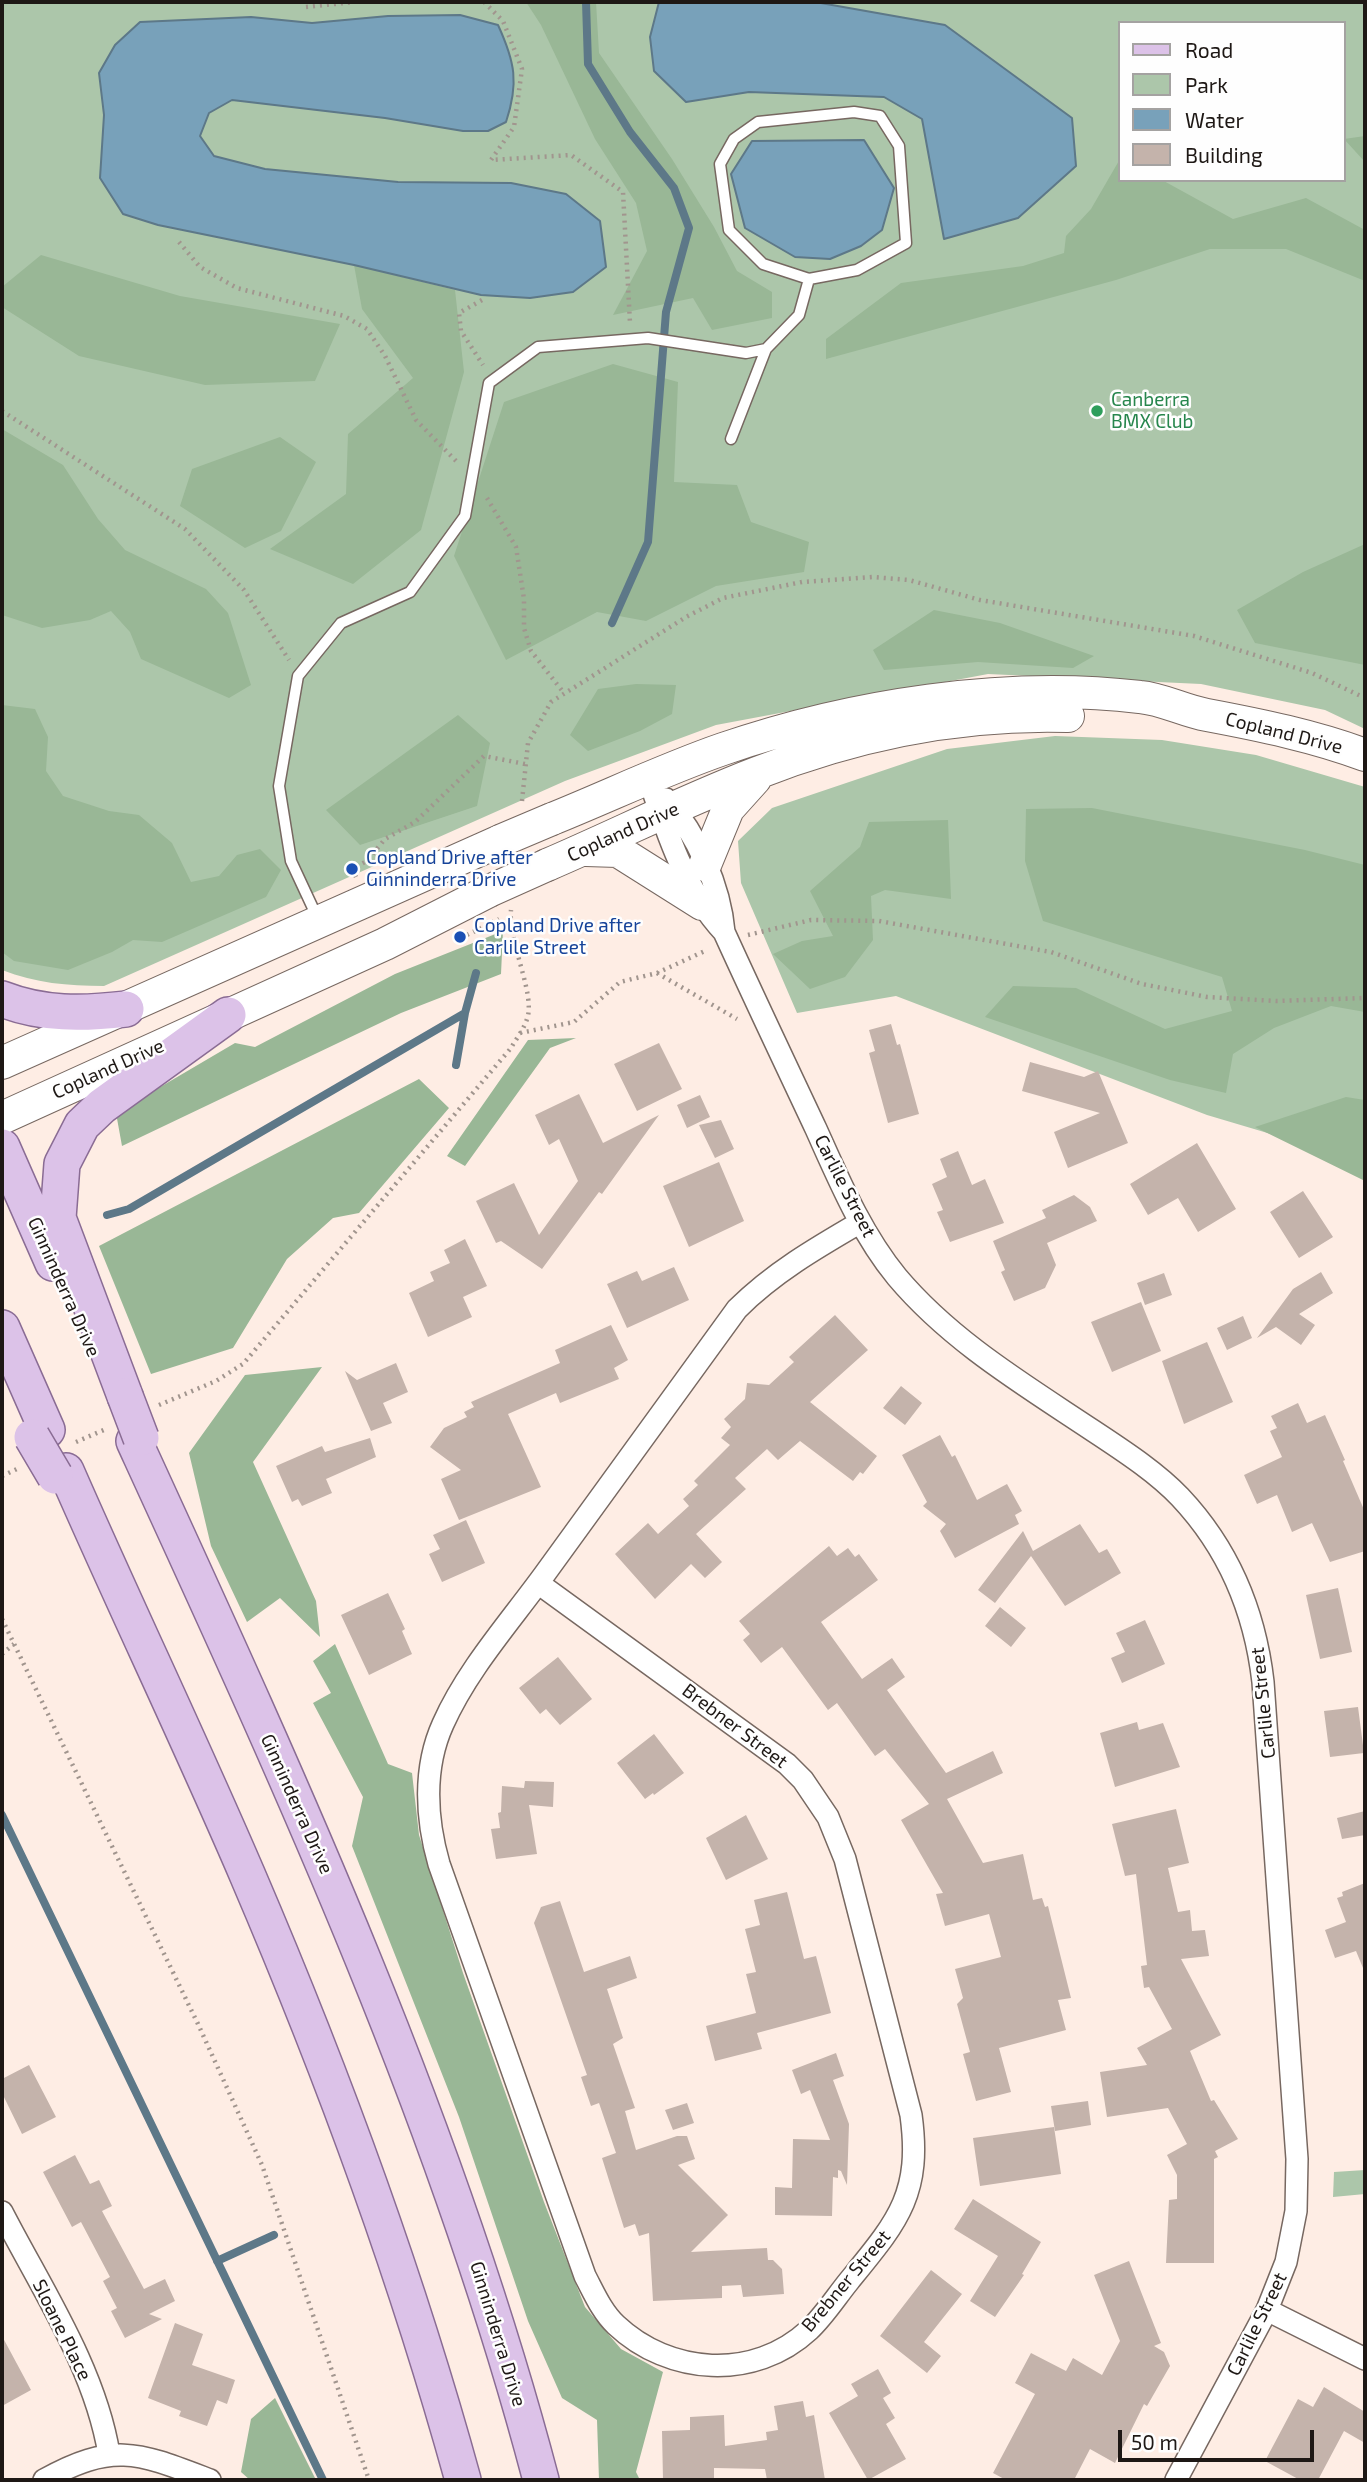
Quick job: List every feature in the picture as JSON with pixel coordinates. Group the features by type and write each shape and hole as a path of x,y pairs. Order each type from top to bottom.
{"main road":[{"name":"Copland Drive","path":"2,1063 552,819 723,749 804,724 883,707 1023,693 1203,714 1252,723 1365,755"},
{"name":"Copland Drive","path":"2,1118 385,944 501,895 548,865 763,771 851,743 942,722 1141,707"},
{"path":"705,864 728,809 763,771"},
{"path":"581,850 605,848 618,851 702,904"},
{"path":"2,999 49,1012 89,1013 126,1009"},
{"path":"130,1418 58,1218 62,1164 82,1125 102,1106 228,1015"},
{"name":"Ginninderra Drive","path":"2,1147 130,1418 177,1534 324,1863 386,2012 480,2274 541,2480"},
{"path":"2,1328 49,1454"},
{"path":"2,1377 49,1454 110,1571 246,1872 308,2022 404,2284 463,2480"}],"street":[{"name":"Carlile Street","path":"649,779 668,813 705,864 720,900 725,936"},
{"name":"Carlile Street","path":"668,813 702,904 725,936 859,1223 897,1276 941,1324 992,1364 1134,1458 1180,1496 1217,1542 1244,1595 1260,1653 1263,1682 1297,2160 1292,2237 1267,2309 1177,2480"},
{"name":"Brebner Street","path":"538,1583 787,1764 828,1817 845,1859 911,2115 916,2151 915,2169 905,2204 886,2235 808,2330 777,2352 759,2360 721,2367 682,2363 646,2349 603,2311 585,2276 432,1842 428,1795 430,1771 442,1726 465,1684 538,1583 737,1309 758,1289 804,1255 859,1223"},
{"name":"Sloane Place","path":"2,2212 85,2372 105,2432 109,2454"},
{"path":"1267,2309 1365,2358"},
{"path":"44,2480 76,2462 109,2454 162,2461 210,2480"}],"lane":[{"path":"854,112 880,116 899,146 906,243 857,270 808,279 763,264 729,230 720,164 734,139 758,122 854,112"},
{"path":"731,439 766,349 799,315 808,279"},
{"path":"319,922 291,860 279,786 298,676 341,623 410,592 465,516 489,383 538,347 648,338 746,353 766,349"}],"path":[{"path":"306,7 354,2"},
{"path":"484,2 503,20 522,69 514,127 491,160 571,155 623,192 630,338"},
{"path":"179,242 200,267 236,288 344,316 367,330 385,356 416,420 472,477 497,512 516,547 524,600 524,628 531,652 564,693"},
{"path":"482,300 459,313 461,331 480,358 489,383"},
{"path":"2,411 185,529 244,590 298,676"},
{"path":"521,809 528,743 551,702 686,617 723,598 802,582 873,577 909,580 980,600 1194,636 1312,673 1365,698"},
{"path":"352,869 368,861 385,839 415,822 484,756 525,764"},
{"path":"2,1476 216,1381 243,1364 502,1059 520,1033 528,1017 526,988 501,895"},
{"path":"520,1033 574,1022 620,982 657,973 705,950 725,936 811,920 878,921 1051,952 1142,984 1207,997 1276,1001 1365,998"},
{"path":"700,942 712,958"},
{"path":"657,973 745,1021 739,1010"},
{"path":"2,1619 198,2024 262,2165 369,2480"},
{"path":"2,1654 14,1644"}],"green space":[{"path":"2,2 1365,2 1365,729 1325,710 1201,684 988,674 716,725 565,781 104,986 52,983 2,970"},
{"path":"526,2 596,2 599,53 672,159 714,227 737,271 772,292 772,318 712,330 693,298 613,315 647,251 636,203 595,139 541,25"},
{"path":"1365,136 1365,162 1346,141 1346,139"},
{"path":"1118,162 1118,182 1166,182 1233,219 1306,198 1365,230 1365,281 1286,249 1210,249 1116,280 826,359 826,339 901,283 1023,266 1064,253 1066,236 1091,209"},
{"path":"41,255 180,296 340,324 315,381 205,385 79,356 2,307 2,287"},
{"path":"354,265 455,290 464,372 421,530 353,584 270,549 346,494 348,434 413,378 362,309"},
{"path":"613,364 678,382 674,482 737,485 751,522 809,542 804,572 716,586 646,621 597,612 506,660 454,556 504,402"},
{"path":"2,429 63,465 98,519 125,550 206,589 228,613 251,685 229,698 141,659 130,632 111,611 90,620 42,628 2,615"},
{"path":"280,437 316,462 281,531 245,548 180,506 192,469"},
{"path":"1365,544 1365,665 1255,643 1237,610 1303,572"},
{"path":"934,610 1000,623 1094,656 1073,668 978,662 884,670 873,650"},
{"path":"636,684 676,685 672,714 640,731 588,751 570,735 598,689"},
{"path":"2,705 35,709 48,737 46,771 63,796 109,811 139,815 172,843 191,882 219,876 237,855 260,849 281,870 266,897 162,942 133,940 68,970 14,961 2,952"},
{"path":"458,715 490,743 477,806 360,845 326,810"},
{"path":"1055,736 1162,740 1256,755 1365,787 1365,1162 1207,1115 896,996 797,1013 741,883 738,841 772,808 947,749"},
{"path":"1092,808 1305,850 1365,865 1365,1012 1331,1006 1274,1028 1233,1054 1226,1093 1170,1080 985,1017 1013,986 1076,988 1165,1029 1232,1011 1222,977 1043,921 1025,861 1026,809"},
{"path":"948,820 951,899 885,890 871,896 873,940 845,977 810,989 773,954 802,941 833,936 810,891 860,847 869,822"},
{"path":"503,931 501,974 401,1013 122,1146 116,1113 235,1043 255,1047 395,974"},
{"path":"576,1038 550,1048 465,1166 447,1156 528,1040"},
{"path":"419,1079 449,1108 359,1213 333,1218 287,1259 233,1348 151,1374 99,1246"},
{"path":"1346,1097 1365,1100 1365,1181 1255,1127"},
{"path":"322,1367 253,1462 316,1601 320,1637 280,1598 247,1622 211,1546 189,1453 245,1375"},
{"path":"335,1644 388,1764 412,1773 419,1835 463,1973 544,2202 585,2307 621,2349 663,2372 636,2472 640,2480 599,2480 597,2420 562,2398 528,2321 459,2117 352,1846 363,1797 313,1703 331,1693 313,1661"},
{"path":"1365,2170 1365,2194 1333,2197 1334,2172"},
{"path":"275,2398 316,2480 250,2480 241,2472 251,2419"}],"water":[{"path":"659,2 815,2 945,25 1072,118 1076,166 1018,218 944,239 922,119 884,97 749,92 686,102 654,71 650,37"},
{"path":"460,15 498,25 511,62 513,96 506,122 488,131 463,131 385,118 232,100 209,113 200,136 214,156 265,169 398,182 511,183 566,194 600,221 606,267 573,292 530,298 481,295 354,265 158,225 123,214 100,178 104,115 99,73 115,45 140,22 251,17 312,23 388,16"},
{"path":"864,140 894,188 882,230 861,246 830,259 795,257 745,228 731,174 752,141"}],"building":[{"path":"891,1024 897,1045 900,1044 919,1114 888,1123 869,1053 875,1051 869,1030"},
{"path":"659,1043 682,1089 637,1111 614,1064"},
{"path":"1030,1062 1084,1077 1098,1071 1128,1143 1068,1168 1054,1132 1100,1113 1022,1091"},
{"path":"579,1094 603,1143 659,1115 602,1194 599,1192 542,1269 501,1241 496,1243 476,1201 514,1183 539,1235 578,1181 559,1139 549,1145 535,1115"},
{"path":"700,1095 710,1117 687,1128 677,1105"},
{"path":"721,1120 734,1149 715,1158 699,1125"},
{"path":"1197,1143 1236,1209 1198,1232 1178,1198 1148,1215 1130,1184"},
{"path":"958,1151 972,1185 985,1179 1004,1223 950,1242 937,1212 943,1210 932,1184 947,1177 940,1159"},
{"path":"719,1162 744,1221 689,1247 663,1186"},
{"path":"1303,1191 1333,1237 1299,1258 1270,1212"},
{"path":"1074,1195 1090,1207 1097,1221 1047,1243 1056,1265 1045,1288 1014,1301 1001,1272 1005,1270 993,1241 1046,1218 1042,1210"},
{"path":"465,1239 487,1286 463,1297 472,1317 428,1337 409,1293 434,1281 430,1272 450,1263 444,1250"},
{"path":"674,1267 689,1300 627,1328 607,1284 637,1271 642,1281"},
{"path":"1321,1272 1333,1293 1299,1314 1315,1325 1301,1345 1276,1327 1257,1338 1293,1289"},
{"path":"1164,1273 1172,1295 1145,1305 1137,1283"},
{"path":"1141,1302 1161,1351 1112,1372 1091,1322"},
{"path":"835,1315 868,1350 810,1402 877,1456 863,1474 860,1472 853,1481 800,1441 778,1460 767,1449 735,1478 746,1489 696,1534 722,1562 705,1578 691,1564 655,1599 615,1554 648,1523 658,1534 689,1506 683,1499 698,1485 694,1481 730,1445 721,1438 731,1427 724,1419 745,1399 747,1383 769,1385 794,1362 789,1357"},
{"path":"1243,1316 1252,1338 1227,1350 1217,1328"},
{"path":"611,1325 628,1360 614,1368 619,1379 560,1403 556,1393 508,1414 541,1487 459,1520 441,1479 461,1470 430,1447 444,1428 467,1417 464,1412 474,1407 471,1402 560,1363 555,1350"},
{"path":"1207,1342 1233,1402 1184,1424 1162,1361"},
{"path":"396,1363 408,1392 383,1403 392,1423 371,1431 345,1371 357,1380"},
{"path":"901,1386 922,1403 905,1425 883,1408"},
{"path":"1298,1403 1307,1423 1325,1415 1365,1512 1365,1551 1330,1562 1312,1523 1292,1532 1277,1495 1257,1504 1244,1475 1282,1457 1270,1431 1277,1428 1271,1416"},
{"path":"940,1435 952,1457 955,1455 977,1500 1007,1484 1022,1511 1015,1515 1019,1524 955,1558 940,1531 946,1524 923,1506 927,1502 902,1455"},
{"path":"370,1438 376,1457 326,1479 332,1493 302,1506 298,1499 292,1502 276,1466 322,1446 325,1452"},
{"path":"466,1520 485,1563 442,1582 429,1554 440,1549 433,1535"},
{"path":"1080,1524 1099,1553 1107,1549 1121,1573 1065,1606 1031,1556 995,1603 978,1590 1023,1531 1033,1551"},
{"path":"829,1546 837,1556 848,1548 855,1557 859,1554 878,1580 821,1622 862,1679 892,1658 905,1677 887,1690 946,1773 993,1751 1003,1773 947,1799 983,1863 1023,1854 1033,1900 1042,1898 1045,1907 1048,1906 1071,1998 1058,2000 1066,2030 999,2048 1011,2092 976,2101 963,2054 970,2052 957,2004 963,1998 955,1969 1001,1957 989,1914 945,1926 936,1894 943,1893 901,1820 929,1804 885,1749 875,1756 837,1703 828,1710 782,1647 761,1663 743,1640 750,1634 739,1621"},
{"path":"1338,1588 1352,1652 1320,1659 1306,1595"},
{"path":"388,1593 405,1629 402,1631 412,1654 369,1675 341,1615"},
{"path":"1000,1607 1026,1628 1011,1647 985,1626"},
{"path":"1145,1620 1165,1664 1122,1683 1111,1658 1125,1652 1116,1633"},
{"path":"558,1657 592,1699 560,1725 546,1709 540,1714 519,1688"},
{"path":"1358,1707 1364,1753 1330,1757 1324,1711"},
{"path":"1137,1722 1139,1730 1163,1723 1180,1767 1115,1787 1100,1733"},
{"path":"654,1734 684,1773 645,1799 617,1763"},
{"path":"525,1781 554,1782 553,1807 529,1805 537,1854 496,1859 491,1829 500,1828 498,1813 501,1812 502,1786 524,1788"},
{"path":"1176,1809 1189,1863 1168,1868 1178,1912 1190,1910 1192,1931 1205,1930 1209,1956 1181,1959 1221,2035 1190,2051 1211,2101 1214,2100 1238,2139 1215,2151 1218,2157 1214,2159 1214,2263 1166,2263 1169,2200 1177,2199 1177,2175 1167,2155 1187,2144 1168,2108 1107,2117 1100,2072 1147,2065 1137,2048 1172,2029 1149,1987 1144,1988 1141,1966 1147,1965 1136,1874 1125,1876 1112,1824"},
{"path":"1365,1811 1365,1835 1342,1839 1337,1818"},
{"path":"746,1815 768,1859 726,1880 706,1838"},
{"path":"1365,1883 1363,1968 1356,1951 1335,1958 1325,1930 1346,1922 1337,1898 1343,1896 1342,1892"},
{"path":"787,1892 804,1959 816,1956 831,2013 757,2033 762,2049 715,2061 706,2026 756,2013 746,1974 756,1972 745,1929 760,1925 754,1900"},
{"path":"560,1901 584,1972 630,1956 637,1978 607,1989 623,2038 613,2044 635,2108 625,2111 636,2150 677,2136 687,2136 695,2159 678,2165 728,2215 691,2252 767,2248 768,2260 773,2260 782,2269 784,2294 743,2297 741,2285 722,2286 722,2298 653,2301 649,2233 639,2236 635,2224 624,2228 602,2158 616,2153 599,2103 591,2106 581,2077 587,2075 534,1923 541,1907"},
{"path":"836,2053 844,2076 833,2080 849,2124 847,2185 838,2170 838,2178 833,2177 832,2216 775,2215 775,2187 792,2188 793,2139 830,2140 810,2090 801,2094 792,2070"},
{"path":"29,2065 56,2117 22,2134 2,2093 2,2079"},
{"path":"1088,2101 1091,2125 1055,2131 1051,2106"},
{"path":"687,2103 694,2123 673,2130 665,2110"},
{"path":"1054,2127 1061,2174 980,2186 973,2138"},
{"path":"75,2155 90,2184 99,2180 112,2206 102,2211 144,2289 165,2279 175,2301 149,2314 162,2319 125,2338 111,2311 117,2308 103,2281 110,2277 81,2222 72,2227 43,2172"},
{"path":"973,2199 1041,2242 1022,2274 1024,2275 995,2317 970,2301 998,2256 954,2229"},
{"path":"1129,2261 1161,2343 1154,2346 1164,2352 1170,2366 1147,2406 1144,2404 1115,2463 1090,2449 1074,2480 1006,2480 993,2473 1035,2394 1015,2383 1031,2353 1066,2371 1073,2358 1102,2375 1120,2341 1094,2275"},
{"path":"931,2270 962,2294 924,2342 941,2356 927,2373 880,2336"},
{"path":"175,2323 203,2334 192,2365 235,2380 227,2404 217,2400 207,2426 179,2416 181,2411 148,2398"},
{"path":"2,2336 31,2390 2,2406"},
{"path":"878,2369 891,2393 883,2398 895,2418 886,2424 906,2459 868,2480 829,2413 858,2396 851,2384"},
{"path":"1324,2387 1365,2412 1365,2443 1344,2431 1318,2480 1300,2480 1265,2461 1298,2399 1313,2407"},
{"path":"803,2401 806,2417 814,2415 825,2480 767,2480 765,2469 714,2468 714,2480 663,2480 662,2431 690,2430 690,2417 724,2415 725,2446 767,2440 766,2432 778,2430 774,2406"}],"waterway":[{"path":"586,2 588,64 630,132 674,188 689,228 666,312 648,542 612,623"},
{"path":"107,1215 129,1209 465,1013 476,973"},
{"path":"456,1065 465,1013"},
{"path":"2,1815 323,2480"},
{"path":"217,2261 274,2235"}],"place":[{"name":"Canberra BMX Club","path":"1097,411"},
{"name":"Copland Drive after Ginninderra Drive","path":"352,869"},
{"name":"Copland Drive after Carlile Street","path":"460,937"}]}
